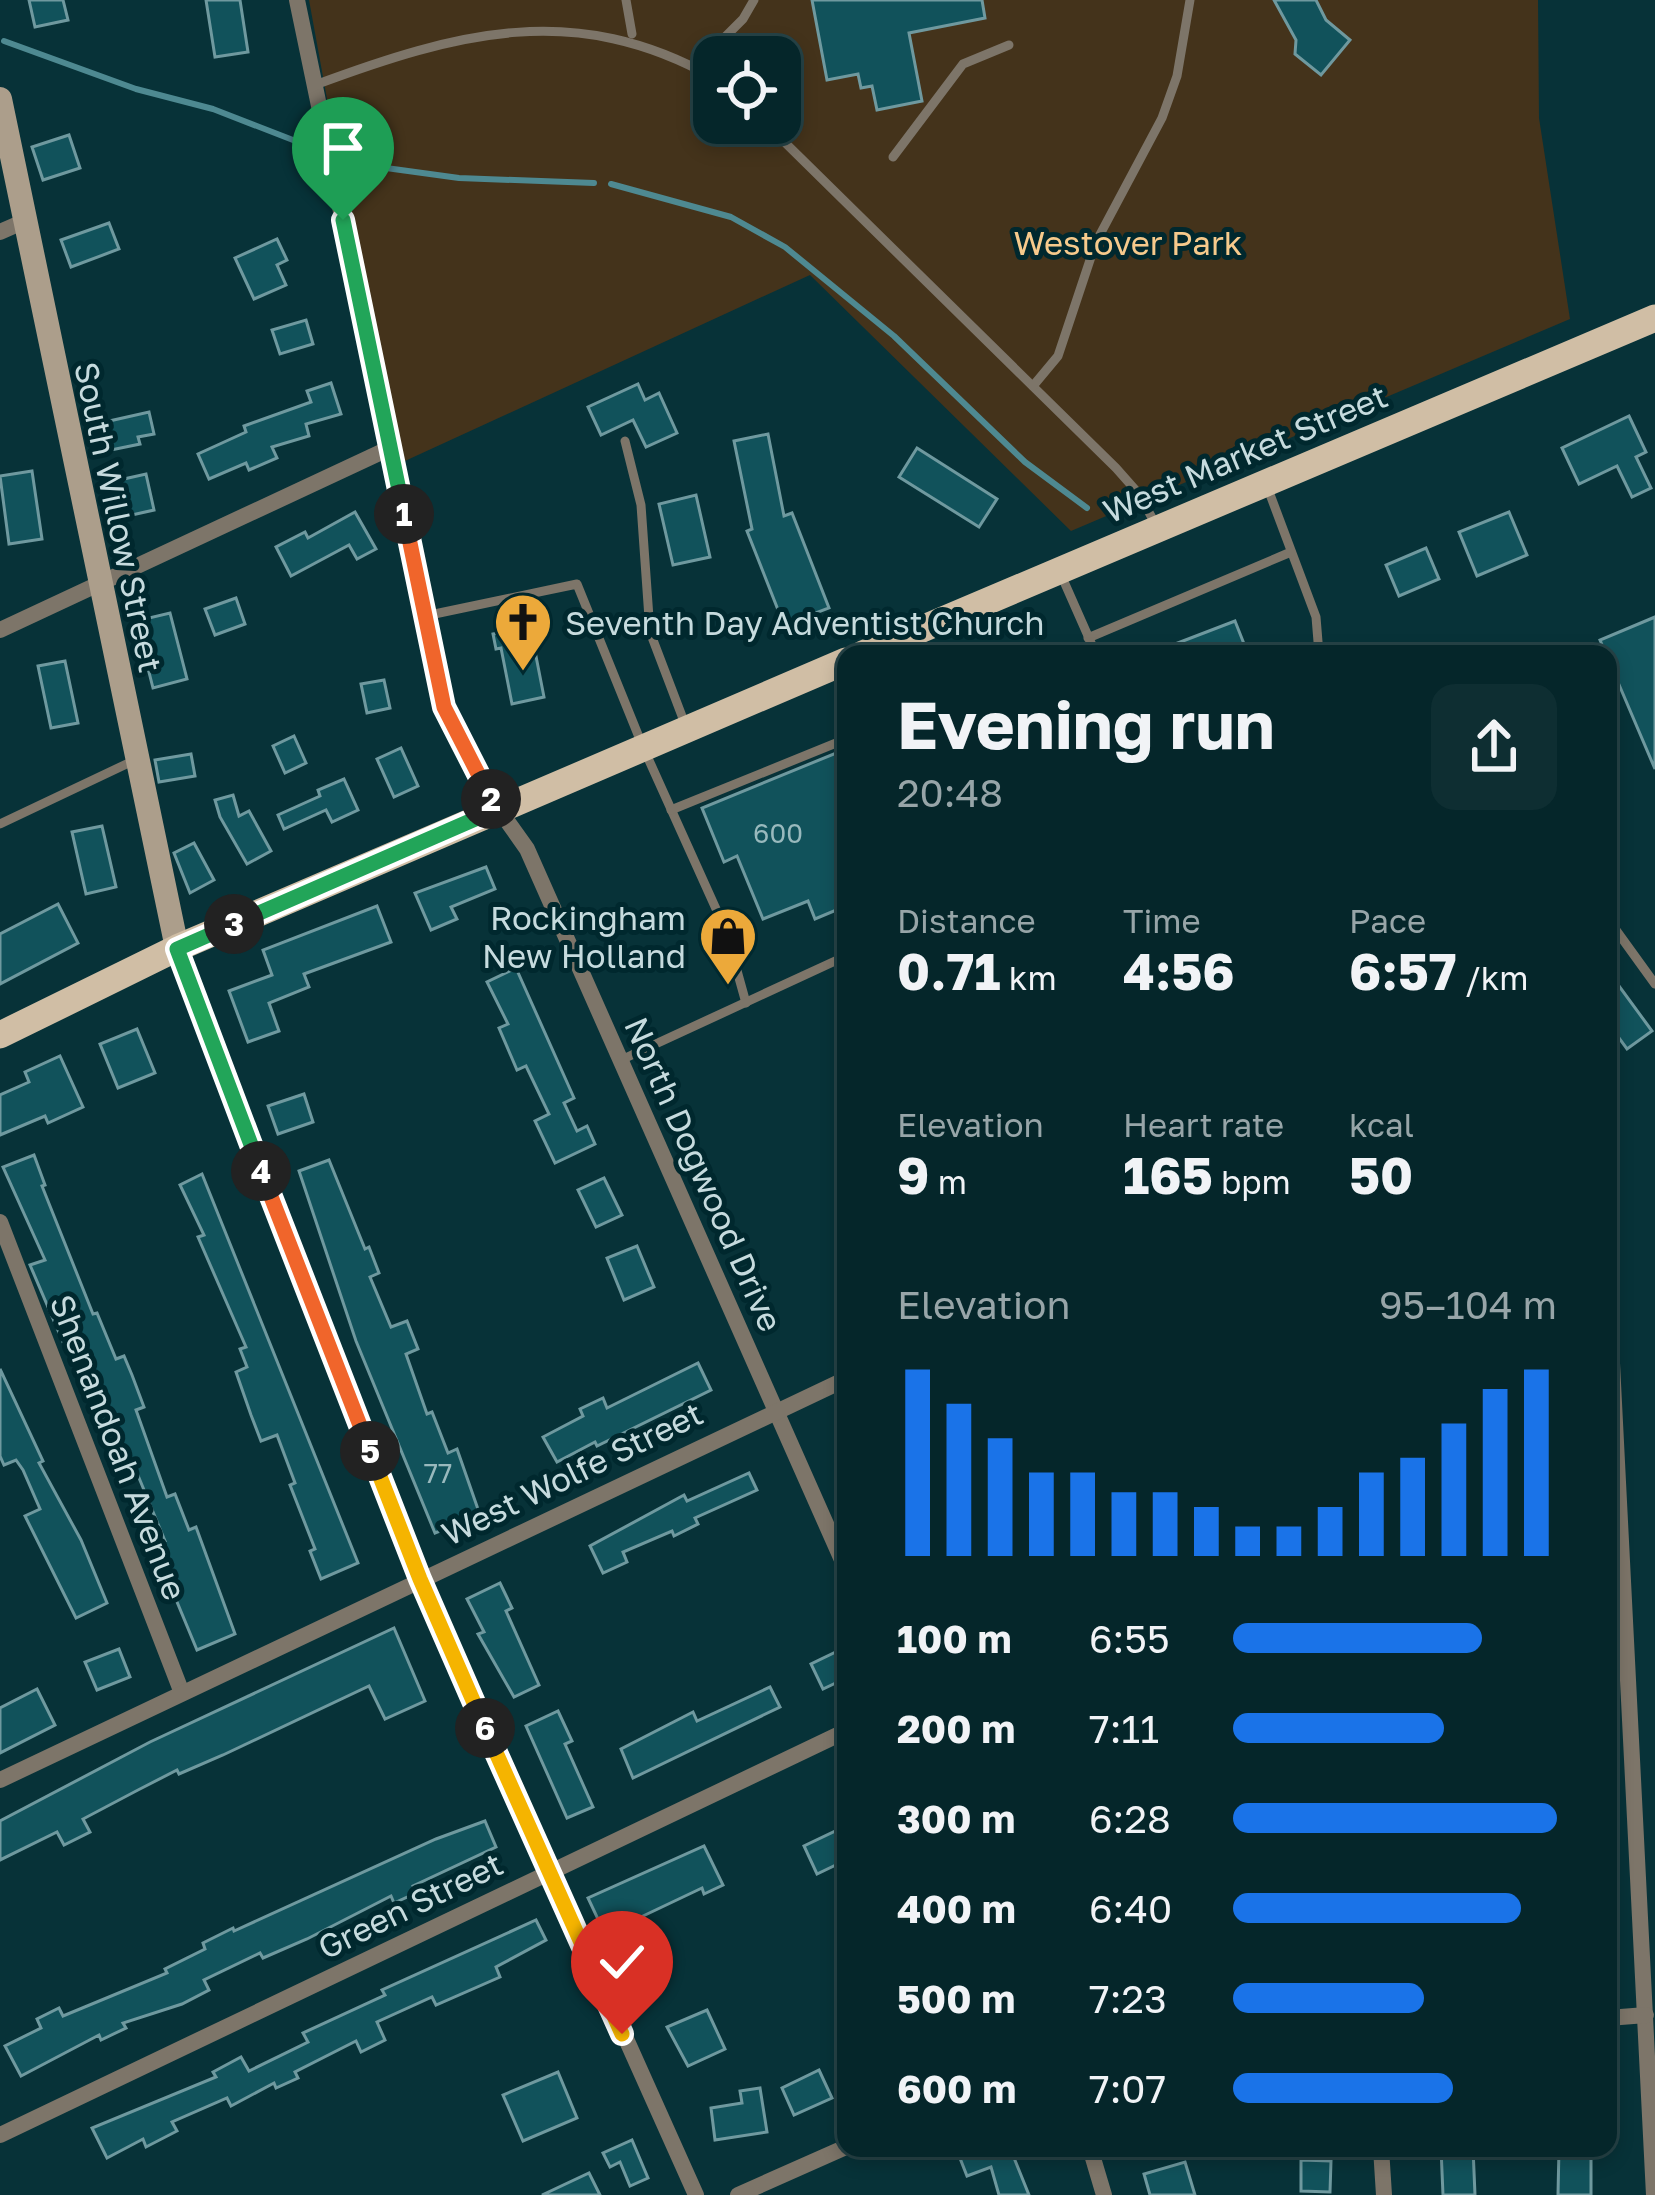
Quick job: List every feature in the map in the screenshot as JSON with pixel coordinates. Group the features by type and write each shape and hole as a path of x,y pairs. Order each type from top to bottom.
{"main road":[{"name":"West Market Street","path":"884,645 1655,318"},
{"path":"0,1035 177,949 837,665"}],"street":[{"name":"North Dogwood Drive","path":"297,0 444,707 483,787 527,849 837,1548"},
{"name":"South Willow Street","path":"0,99 177,949"},
{"path":"0,232 25,221"},
{"path":"0,630 390,448"},
{"path":"177,949 420,1579 695,2195"},
{"name":"Shenandoah Avenue","path":"0,1222 182,1694"},
{"name":"West Wolfe Street","path":"0,1780 837,1383"},
{"path":"1617,1457 1654,2195"},
{"name":"Green Street","path":"0,2134 837,1735"},
{"path":"1617,2017 1646,2015"},
{"path":"738,2195 837,2151"},
{"path":"1093,2157 1104,2195"},
{"path":"1382,2157 1384,2195"}],"lane":[{"path":"626,0 632,34"},
{"path":"726,36 754,0"},
{"path":"1033,386 1058,356 1096,242 1162,118 1183,51 1190,0"},
{"path":"314,85 430,43 482,31 554,25 632,34 693,64"},
{"path":"893,158 963,64 1009,45"},
{"path":"786,144 1130,482 1157,529"},
{"path":"625,442 641,505 650,632 687,729"},
{"path":"1266,484 1316,617 1318,645"},
{"path":"1088,638 1291,552"},
{"path":"1059,571 1092,645"},
{"path":"425,616 577,584 643,747 726,931 746,1003"},
{"path":"671,810 837,743"},
{"path":"0,824 135,760"},
{"path":"1617,931 1655,984"},
{"path":"621,1060 837,960"}],"green space":[{"name":"Westover Park","path":"309,0 1538,0 1539,118 1570,319 1071,531 810,275 394,466"}],"building":[{"path":"29,0 63,0 68,20 35,27"},
{"path":"206,0 240,0 248,52 215,57"},
{"path":"812,0 982,0 985,18 909,33 922,101 877,110 872,86 861,88 858,74 827,80"},
{"path":"1274,0 1316,0 1326,20 1350,40 1321,75 1295,54 1296,40"},
{"path":"69,135 80,168 43,180 32,147"},
{"path":"109,223 119,249 71,267 61,240"},
{"path":"277,239 287,260 277,265 286,285 254,299 235,258"},
{"path":"306,320 313,344 280,354 272,330"},
{"path":"331,383 341,414 306,424 309,436 272,447 277,458 249,470 246,463 209,479 198,454 246,432 244,426 311,402 307,391"},
{"path":"638,384 645,400 659,393 677,433 646,447 633,420 601,435 588,407"},
{"path":"149,412 154,434 138,437 140,444 111,450 105,422"},
{"path":"1629,416 1646,452 1636,457 1651,488 1632,497 1617,466 1579,484 1562,448"},
{"path":"768,434 784,516 792,513 829,608 784,625 747,531 752,529 734,441"},
{"path":"917,448 997,499 979,527 899,477"},
{"path":"32,471 42,539 9,544 0,476"},
{"path":"146,474 154,510 123,517 115,481"},
{"path":"696,495 710,557 673,565 659,504"},
{"path":"355,512 376,549 357,559 349,545 291,576 276,547 305,532 308,538"},
{"path":"1509,512 1527,555 1477,576 1459,532"},
{"path":"1426,548 1439,579 1399,596 1386,565"},
{"path":"236,598 245,624 215,635 205,609"},
{"path":"170,613 187,679 153,688 136,621"},
{"path":"1655,617 1655,769 1617,680 1617,645 1602,645 1600,640"},
{"path":"1235,621 1244,645 1172,645"},
{"name":"Seventh Day Adventist Church","path":"539,625 542,639 533,641 544,697 512,704 501,648 496,649 493,634"},
{"path":"65,661 78,723 51,728 38,666"},
{"path":"384,680 390,708 367,713 361,684"},
{"path":"294,736 306,763 285,773 273,746"},
{"path":"401,748 418,786 394,797 377,759"},
{"path":"837,753 837,910 815,919 808,901 763,919 737,856 724,862 702,808"},
{"path":"191,754 195,776 159,782 155,760"},
{"path":"344,779 358,810 332,822 326,810 284,829 278,815"},
{"path":"233,795 239,816 249,811 271,851 247,864 215,800"},
{"path":"102,826 116,887 86,894 72,832"},
{"path":"194,843 214,880 190,893 174,853"},
{"path":"486,867 495,889 451,907 457,919 431,930 415,893"},
{"path":"58,904 78,943 0,984 0,934"},
{"path":"377,906 391,942 304,974 309,987 269,1003 279,1031 248,1042 229,991 272,975 263,950"},
{"path":"516,968 574,1098 564,1103 577,1131 587,1126 595,1144 555,1163 535,1121 549,1114 526,1066 517,1070 499,1028 508,1024 487,982"},
{"path":"1617,983 1652,1031 1627,1049 1617,1035"},
{"path":"137,1029 155,1073 118,1088 100,1044"},
{"path":"60,1056 83,1107 48,1123 45,1116 0,1135 0,1095 29,1082 25,1072"},
{"path":"304,1094 313,1122 278,1134 268,1106"},
{"path":"34,1155 93,1314 97,1313 116,1359 124,1356 132,1375 144,1407 136,1410 167,1497 175,1494 189,1530 196,1527 235,1634 197,1650 170,1585 177,1582 160,1543 165,1541 130,1456 126,1457 113,1419 102,1423 73,1346 66,1349 30,1265 45,1260 3,1167"},
{"path":"329,1160 379,1273 370,1277 391,1327 407,1321 418,1349 406,1354 427,1414 432,1412 448,1453 457,1449 480,1515 435,1533 356,1341 299,1171"},
{"path":"202,1174 358,1563 321,1579 277,1435 261,1441 251,1415 236,1372 247,1367 240,1349 246,1347 180,1185"},
{"path":"604,1178 622,1215 596,1227 578,1190"},
{"path":"637,1246 654,1287 624,1300 607,1258"},
{"path":"698,1363 711,1390 557,1462 543,1437 583,1416 580,1409 603,1398 607,1408"},
{"path":"0,1369 43,1461 39,1463 81,1540 107,1603 76,1618 25,1516 40,1509 23,1470 16,1460 4,1465 0,1456"},
{"path":"749,1473 757,1490 695,1518 698,1524 674,1536 672,1531 623,1552 627,1562 603,1573 590,1546 684,1495 687,1501"},
{"path":"500,1583 512,1608 506,1611 539,1685 514,1697 478,1634 484,1632 467,1599"},
{"path":"394,1628 425,1701 385,1719 369,1686 138,1790 83,1819 90,1832 64,1845 57,1832 0,1860 0,1821 150,1742"},
{"path":"119,1649 130,1677 97,1690 85,1662"},
{"path":"837,1651 837,1682 823,1689 811,1664"},
{"path":"770,1687 780,1707 633,1778 621,1749 693,1712 697,1721"},
{"path":"37,1689 55,1725 0,1753 0,1708"},
{"path":"558,1711 572,1741 565,1744 593,1807 567,1818 526,1726"},
{"path":"485,1821 496,1847 413,1886 416,1893 394,1903 391,1896 307,1939 263,1958 260,1953 204,1980 209,1990 182,2004 123,2023 126,2028 101,2040 99,2035 21,2076 5,2046 41,2028 37,2019 59,2008 63,2016 167,1973 165,1969 205,1949 203,1943 233,1928"},
{"path":"837,1830 837,1864 817,1874 804,1846"},
{"path":"704,1846 723,1885 704,1894 702,1888 605,1934 588,1898"},
{"path":"536,1920 546,1940 496,1967 500,1977 436,2005 432,1997 377,2022 385,2040 361,2052 356,2041 295,2072 298,2078 276,2088 274,2083 231,2106 227,2098 172,2122 177,2131 146,2147 143,2139 107,2158 92,2128 216,2077 213,2072 241,2057 249,2071 308,2042 303,2033 385,1995 382,1990"},
{"path":"707,2010 725,2049 688,2066 667,2027"},
{"path":"819,2070 832,2098 794,2115 782,2088"},
{"path":"558,2072 577,2118 523,2141 503,2095"},
{"path":"760,2088 767,2132 715,2140 711,2108 742,2103 740,2091"},
{"path":"632,2140 648,2178 630,2186 620,2162 610,2167 603,2153"},
{"path":"960,2157 1014,2157 1029,2195 999,2195 991,2167 967,2176"},
{"path":"1441,2157 1473,2157 1475,2195 1443,2195"},
{"path":"1559,2157 1591,2157 1591,2195 1558,2195"},
{"path":"1301,2160 1331,2161 1330,2192 1301,2191"},
{"path":"1185,2162 1195,2195 1150,2195 1144,2174"},
{"path":"589,2173 600,2195 542,2195"}],"waterway":[{"path":"4,41 136,89 213,109 311,147"},
{"path":"357,164 459,178 594,183"},
{"path":"611,184 731,217 785,247 894,336 1025,462 1087,508"}],"place":[{"name":"Seventh Day Adventist Church","path":"523,673"},
{"name":"Rockingham New Holland","path":"728,987"}],"route":[{"path":"343,220 444,707 498,809 177,949 420,1579 622,2034"}]}
